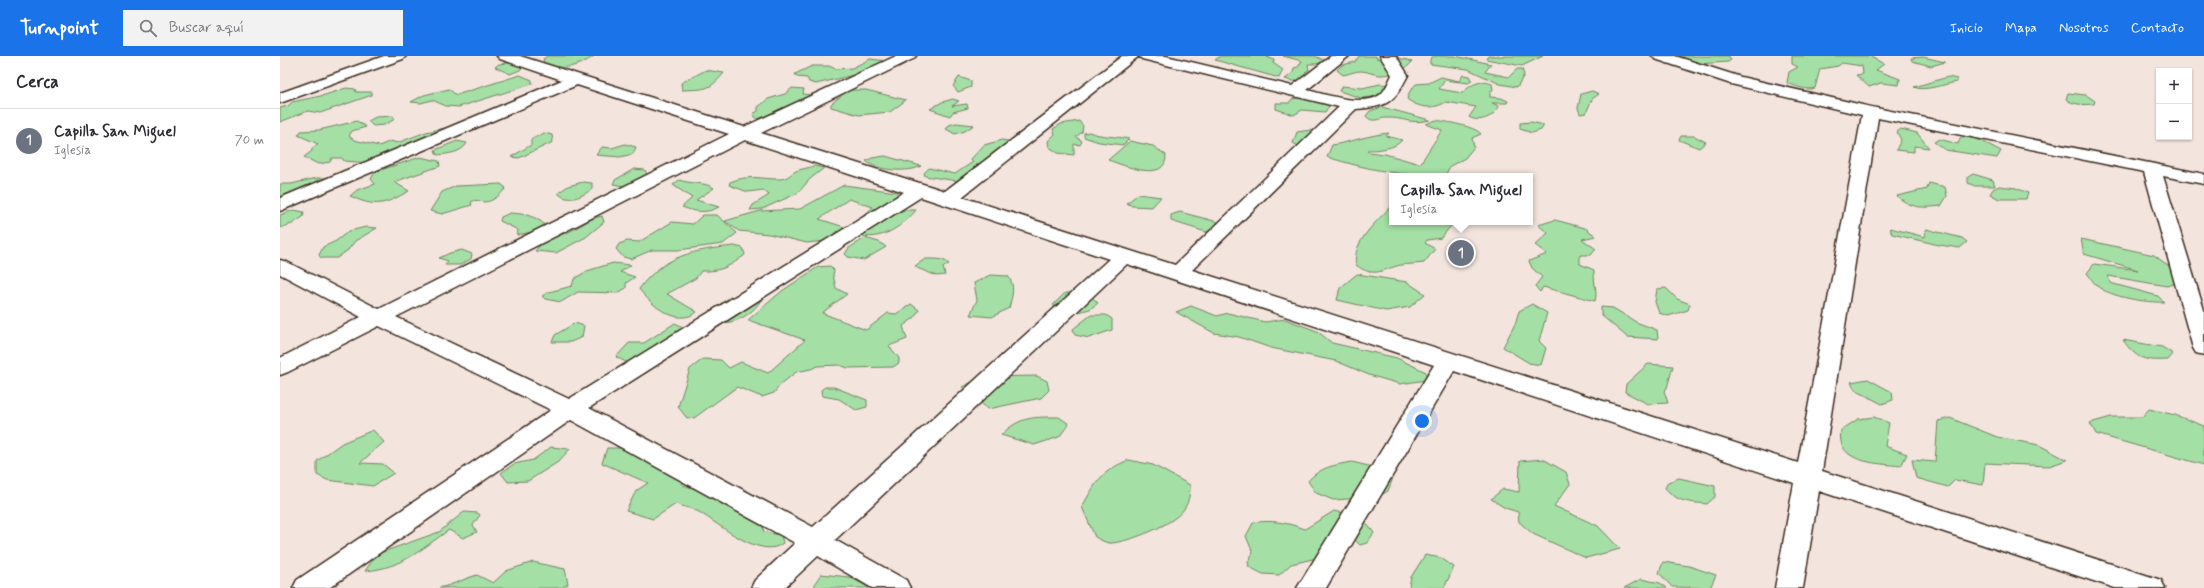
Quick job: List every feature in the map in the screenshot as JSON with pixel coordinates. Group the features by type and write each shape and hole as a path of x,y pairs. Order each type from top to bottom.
{"street":[{"path":"280,98 398,56"},
{"path":"505,56 2152,588"},
{"path":"280,367 745,133 770,123 908,56"},
{"path":"947,198 1131,56"},
{"path":"1147,56 1351,105 1373,103 1385,100 1390,96 1400,75 1388,56"},
{"path":"1295,91 1341,56"},
{"path":"1660,56 1737,81 1871,112 2204,179"},
{"path":"280,205 577,79"},
{"path":"1178,273 1351,105"},
{"path":"1789,588 1871,112"},
{"path":"2152,168 2204,348"},
{"path":"307,588 570,409 920,190"},
{"path":"765,588 1124,256"},
{"path":"280,266 378,317 570,409 816,542 896,588"},
{"path":"1311,588 1449,360"}],"green space":[{"path":"547,56 594,56 577,65 558,67 545,65 543,59"},
{"path":"1220,56 1270,56 1267,57 1274,60 1273,63 1283,70 1279,78 1215,60"},
{"path":"1283,56 1315,56 1325,61 1316,64 1308,64 1309,70 1305,72 1311,75 1298,81 1292,81 1285,79 1293,73 1294,68 1298,67 1302,61"},
{"path":"1359,56 1376,56 1376,58 1381,59 1404,59 1412,62 1402,70 1385,75 1356,71 1343,75 1337,70 1342,65 1355,62"},
{"path":"1434,56 1455,56 1491,64 1485,72 1509,77 1517,69 1522,69 1524,75 1517,87 1500,84 1468,69 1430,64 1430,59"},
{"path":"1488,56 1543,56 1522,66 1486,59"},
{"path":"1660,56 1729,56 1731,60 1728,62 1699,64"},
{"path":"1792,56 1869,56 1884,64 1876,70 1900,79 1899,85 1881,83 1869,87 1856,75 1863,74 1862,66 1842,63 1838,66 1820,69 1815,88 1801,88 1787,83 1789,72 1798,67 1792,64"},
{"path":"1923,57 1945,62 1931,66 1912,61 1911,58"},
{"path":"870,59 887,61 862,73 816,84 809,82 807,78 797,77 795,74 812,66 829,66 836,69 852,68"},
{"path":"513,62 524,66 520,70 510,74 495,67 499,64"},
{"path":"706,70 724,73 719,79 706,88 682,90 681,83"},
{"path":"520,75 532,80 532,84 459,107 446,106 432,100 421,103 411,102 424,95 449,89 456,95"},
{"path":"1463,75 1469,76 1472,81 1468,83 1445,80 1439,89 1462,93 1476,84 1483,82 1492,84 1493,90 1490,92 1490,97 1501,98 1508,101 1507,103 1492,103 1499,106 1497,110 1491,116 1478,120 1469,117 1476,107 1446,102 1441,105 1426,107 1411,102 1407,99 1410,91 1416,84 1429,83 1441,77 1459,81"},
{"path":"959,77 971,81 971,87 958,92 953,86"},
{"path":"1948,77 1957,79 1957,82 1923,89 1914,87"},
{"path":"1380,84 1393,85 1383,96 1361,98 1339,91 1342,86 1362,88"},
{"path":"346,88 355,89 356,92 372,92 372,95 320,113 308,111 280,122 280,108 288,106 292,102 325,95"},
{"path":"792,88 804,89 803,94 811,95 811,99 776,116 762,119 755,118 753,114 758,111 758,107 768,99 785,94"},
{"path":"848,90 866,90 906,100 890,112 859,115 831,107 831,104"},
{"path":"1592,91 1599,94 1592,99 1586,113 1580,114 1578,108 1581,94"},
{"path":"2068,93 2086,95 2095,101 2094,104 2083,104 2069,101 2066,99"},
{"path":"1304,97 1331,103 1325,112 1302,110 1294,115 1276,109 1276,103 1289,103 1292,99"},
{"path":"953,99 959,101 952,106 967,104 968,108 953,112 950,116 930,109 942,102"},
{"path":"1382,107 1430,120 1417,122 1386,118 1371,120 1366,116 1370,111"},
{"path":"393,116 395,119 384,125 373,126 368,121 376,117"},
{"path":"1436,120 1453,123 1473,129 1481,134 1472,138 1474,147 1465,158 1450,166 1446,173 1399,173 1357,165 1327,157 1332,145 1389,133 1386,136 1402,140 1391,147 1367,150 1368,152 1385,154 1420,164 1442,130 1426,124"},
{"path":"357,121 366,127 352,131 349,136 354,140 379,146 391,141 397,143 426,132 445,128 451,131 370,163 344,161 342,158 332,158 330,162 318,164 304,157 318,144 298,135 301,131 319,130"},
{"path":"1079,121 1083,126 1082,132 1076,137 1082,141 1080,145 1074,144 1074,155 1058,153 1049,147 1048,141 1055,134 1053,129 1061,124"},
{"path":"1531,122 1544,125 1541,130 1532,133 1520,129 1520,123"},
{"path":"956,123 974,125 965,131 955,134 946,129 949,125"},
{"path":"1901,129 1917,133 1929,148 1914,146 1914,152 1896,150 1901,140 1897,132"},
{"path":"1311,130 1317,132 1305,138 1306,144 1302,148 1293,143 1297,132"},
{"path":"1089,132 1099,135 1129,139 1123,145 1099,142 1084,137 1084,133"},
{"path":"544,133 552,135 553,142 519,158 511,157 531,145 531,139"},
{"path":"1681,136 1694,136 1706,142 1699,148 1679,140"},
{"path":"1968,137 1982,141 2001,151 1997,158 1945,150 1934,142 1939,139 1958,144 1960,138"},
{"path":"1002,140 1013,142 964,182 925,176 924,173 929,168 955,174 973,162 971,159 984,145"},
{"path":"457,141 467,143 458,151 437,155 435,150"},
{"path":"1130,141 1153,146 1166,155 1164,164 1159,169 1152,171 1133,168 1108,160"},
{"path":"625,144 636,147 633,154 620,157 596,155 602,147 612,148"},
{"path":"885,156 921,166 909,170 893,170 877,167 866,161 872,158"},
{"path":"420,157 439,161 440,166 394,182 409,191 386,202 380,203 367,202 350,196 357,190 375,184 371,179 375,172"},
{"path":"814,166 824,168 810,179 798,193 762,209 750,210 753,205 769,195 763,190 748,192 729,185 730,182 743,178 784,178 796,171"},
{"path":"634,169 645,170 647,175 624,186 613,184 615,180"},
{"path":"1973,174 1993,180 1995,186 1975,186 1968,183 1968,177"},
{"path":"317,178 330,178 280,199 280,184 291,184"},
{"path":"679,180 707,185 714,188 696,200 719,207 710,211 700,212 682,207 692,198 673,185"},
{"path":"583,182 592,183 592,189 580,196 575,198 566,198 558,193 568,186"},
{"path":"1929,183 1945,187 1947,196 1941,206 1918,207 1907,203 1897,196 1927,189"},
{"path":"501,184 506,188 491,201 474,201 471,202 472,205 442,214 430,211 442,192 456,186"},
{"path":"844,185 897,192 897,199 869,219 862,217 873,207 849,199 819,219 851,229 834,240 807,243 769,234 739,231 725,221 760,211 800,209"},
{"path":"1999,186 2016,188 2028,193 2026,199 1999,199 1990,194 1993,189"},
{"path":"1138,194 1161,197 1152,207 1132,206 1127,203"},
{"path":"1389,208 1389,225 1452,225 1441,238 1427,240 1425,243 1435,249 1424,263 1401,265 1374,272 1368,271 1356,265 1358,248 1367,232"},
{"path":"294,210 304,212 303,217 292,224 280,228 280,215"},
{"path":"904,210 916,210 899,226 892,230 878,236 863,236 863,231"},
{"path":"1180,212 1218,222 1218,228 1206,232 1171,221 1171,215"},
{"path":"510,213 533,217 538,219 546,226 537,231 517,235 518,230 500,221 501,217"},
{"path":"703,215 717,215 737,233 723,244 678,250 652,250 631,259 623,257 616,249 619,244 627,241 639,242 672,222 693,224"},
{"path":"602,216 604,222 586,237 556,253 535,251 544,242"},
{"path":"1555,220 1585,228 1596,236 1582,239 1596,249 1591,255 1580,255 1580,264 1594,270 1596,293 1595,301 1543,287 1540,292 1535,286 1542,277 1532,268 1529,261 1547,254 1535,245 1548,233 1538,225"},
{"path":"366,227 377,228 355,241 348,250 337,258 321,258 319,255 323,247 336,241 349,231"},
{"path":"1890,228 1925,237 1926,229 1962,238 1967,242 1960,248 1939,245 1892,234"},
{"path":"865,238 879,242 886,247 864,260 848,257 845,254 849,248"},
{"path":"2081,239 2154,255 2181,275 2179,282 2167,286 2108,276 2110,283 2158,296 2164,302 2139,300 2119,296 2103,290 2097,286 2087,273 2094,264 2138,270 2084,254"},
{"path":"734,246 743,248 745,255 725,268 701,271 696,278 667,294 697,312 689,316 673,316 665,312 651,302 639,289 659,268 681,256 693,252"},
{"path":"462,250 472,254 471,259 460,265 445,265 448,261 439,258 450,253"},
{"path":"925,259 938,259 947,262 949,264 943,267 945,275 937,276 915,266"},
{"path":"613,263 631,265 620,272 635,277 626,283 626,288 618,293 578,292 561,302 545,299 542,296 549,292 572,286 574,279 587,271"},
{"path":"830,266 834,270 833,275 836,288 847,294 822,313 866,330 888,313 896,314 911,304 919,310 914,318 903,326 907,339 889,346 899,358 899,363 893,367 848,368 839,365 817,366 811,369 796,372 780,385 774,393 762,397 737,387 694,418 687,418 678,407 690,369 703,359 721,360 729,368 741,362 768,373 805,340 748,320 782,291 818,267"},
{"path":"1357,274 1407,282 1425,294 1410,307 1386,311 1337,300 1340,288"},
{"path":"990,275 1008,276 1013,288 1009,308 992,317 970,315 977,300 974,283"},
{"path":"1666,288 1677,299 1690,304 1688,310 1668,316 1659,313 1655,302 1657,289"},
{"path":"1065,293 1088,293 1098,303 1090,309 1063,316 1053,305"},
{"path":"730,297 746,297 761,300 750,313 736,320 728,323 704,322 706,314"},
{"path":"1532,304 1547,313 1539,341 1546,348 1541,365 1529,363 1503,347 1515,324 1519,311"},
{"path":"1191,306 1217,316 1228,313 1265,322 1285,319 1317,331 1332,343 1397,358 1426,372 1426,380 1400,384 1369,375 1336,361 1271,348 1239,337 1214,333 1176,312"},
{"path":"1601,307 1613,308 1636,322 1657,330 1658,339 1627,337 1601,315"},
{"path":"1091,315 1106,315 1112,319 1112,330 1089,338 1075,335 1073,329"},
{"path":"575,323 584,326 582,337 571,342 552,342 555,335"},
{"path":"675,323 689,330 678,339 674,354 628,363 616,357 629,343 644,343"},
{"path":"2123,340 2162,347 2173,354 2168,360 2142,358 2133,352"},
{"path":"1648,364 1673,366 1667,388 1664,391 1668,403 1648,404 1625,392 1626,384"},
{"path":"1037,376 1047,381 1049,390 1041,398 988,409 962,387 982,377"},
{"path":"1868,379 1892,392 1893,400 1882,404 1855,390 1851,382"},
{"path":"825,387 834,387 867,400 867,407 856,410 839,399 822,396 821,390"},
{"path":"2149,409 2175,415 2204,426 2204,465 2096,434 2090,423 2111,417 2142,417"},
{"path":"1042,417 1059,417 1069,424 1059,437 1034,445 1001,435 1021,421"},
{"path":"1874,417 1889,423 1885,446 1907,454 1901,466 1860,460 1851,456 1844,450 1841,441 1841,430 1858,419"},
{"path":"1950,418 1997,437 2039,445 2067,460 2049,466 1985,463 1983,485 1955,480 1948,487 1916,478 1912,460 1935,462 1938,421"},
{"path":"373,430 384,442 360,463 383,464 394,473 373,486 327,480 317,475 317,461 342,443"},
{"path":"551,447 570,449 558,462 528,481 508,482 501,473 514,464 533,460"},
{"path":"607,448 636,448 678,472 683,485 717,496 762,519 764,532 781,535 783,543 774,547 764,547 752,544 729,532 699,512 676,504 653,519 626,511 636,491 648,483 602,463"},
{"path":"1543,459 1566,472 1570,484 1554,506 1598,526 1620,549 1586,558 1533,534 1519,522 1518,512 1505,508 1491,499 1503,489 1519,492 1520,461"},
{"path":"1129,460 1153,465 1190,485 1188,500 1184,509 1171,521 1140,536 1120,542 1108,543 1095,537 1082,507 1100,478 1112,468"},
{"path":"1352,462 1377,468 1393,478 1388,491 1373,500 1363,498 1333,500 1316,493 1308,481 1322,470"},
{"path":"1679,478 1715,486 1715,497 1707,504 1684,501 1675,497 1665,488 1668,482"},
{"path":"1334,511 1357,518 1366,524 1374,533 1367,543 1360,545 1352,537 1326,556 1291,564 1279,575 1263,574 1249,567 1248,562 1253,553 1246,536 1253,523 1266,521 1279,522 1305,529"},
{"path":"464,512 478,513 480,515 473,525 477,532 463,538 449,530 410,557 400,562 390,566 365,571 377,554 439,532"},
{"path":"1425,555 1441,558 1454,567 1444,588 1411,588 1409,586 1411,577"},
{"path":"533,562 565,569 568,584 562,588 439,588 477,575 493,583 506,571"},
{"path":"1663,562 1689,566 1716,575 1710,588 1672,587 1659,573"},
{"path":"821,574 849,577 870,588 815,588 815,583"},
{"path":"1641,579 1660,583 1667,588 1624,588"}],"place":[{"name":"Capilla San Miguel","path":"1461,253"}]}
